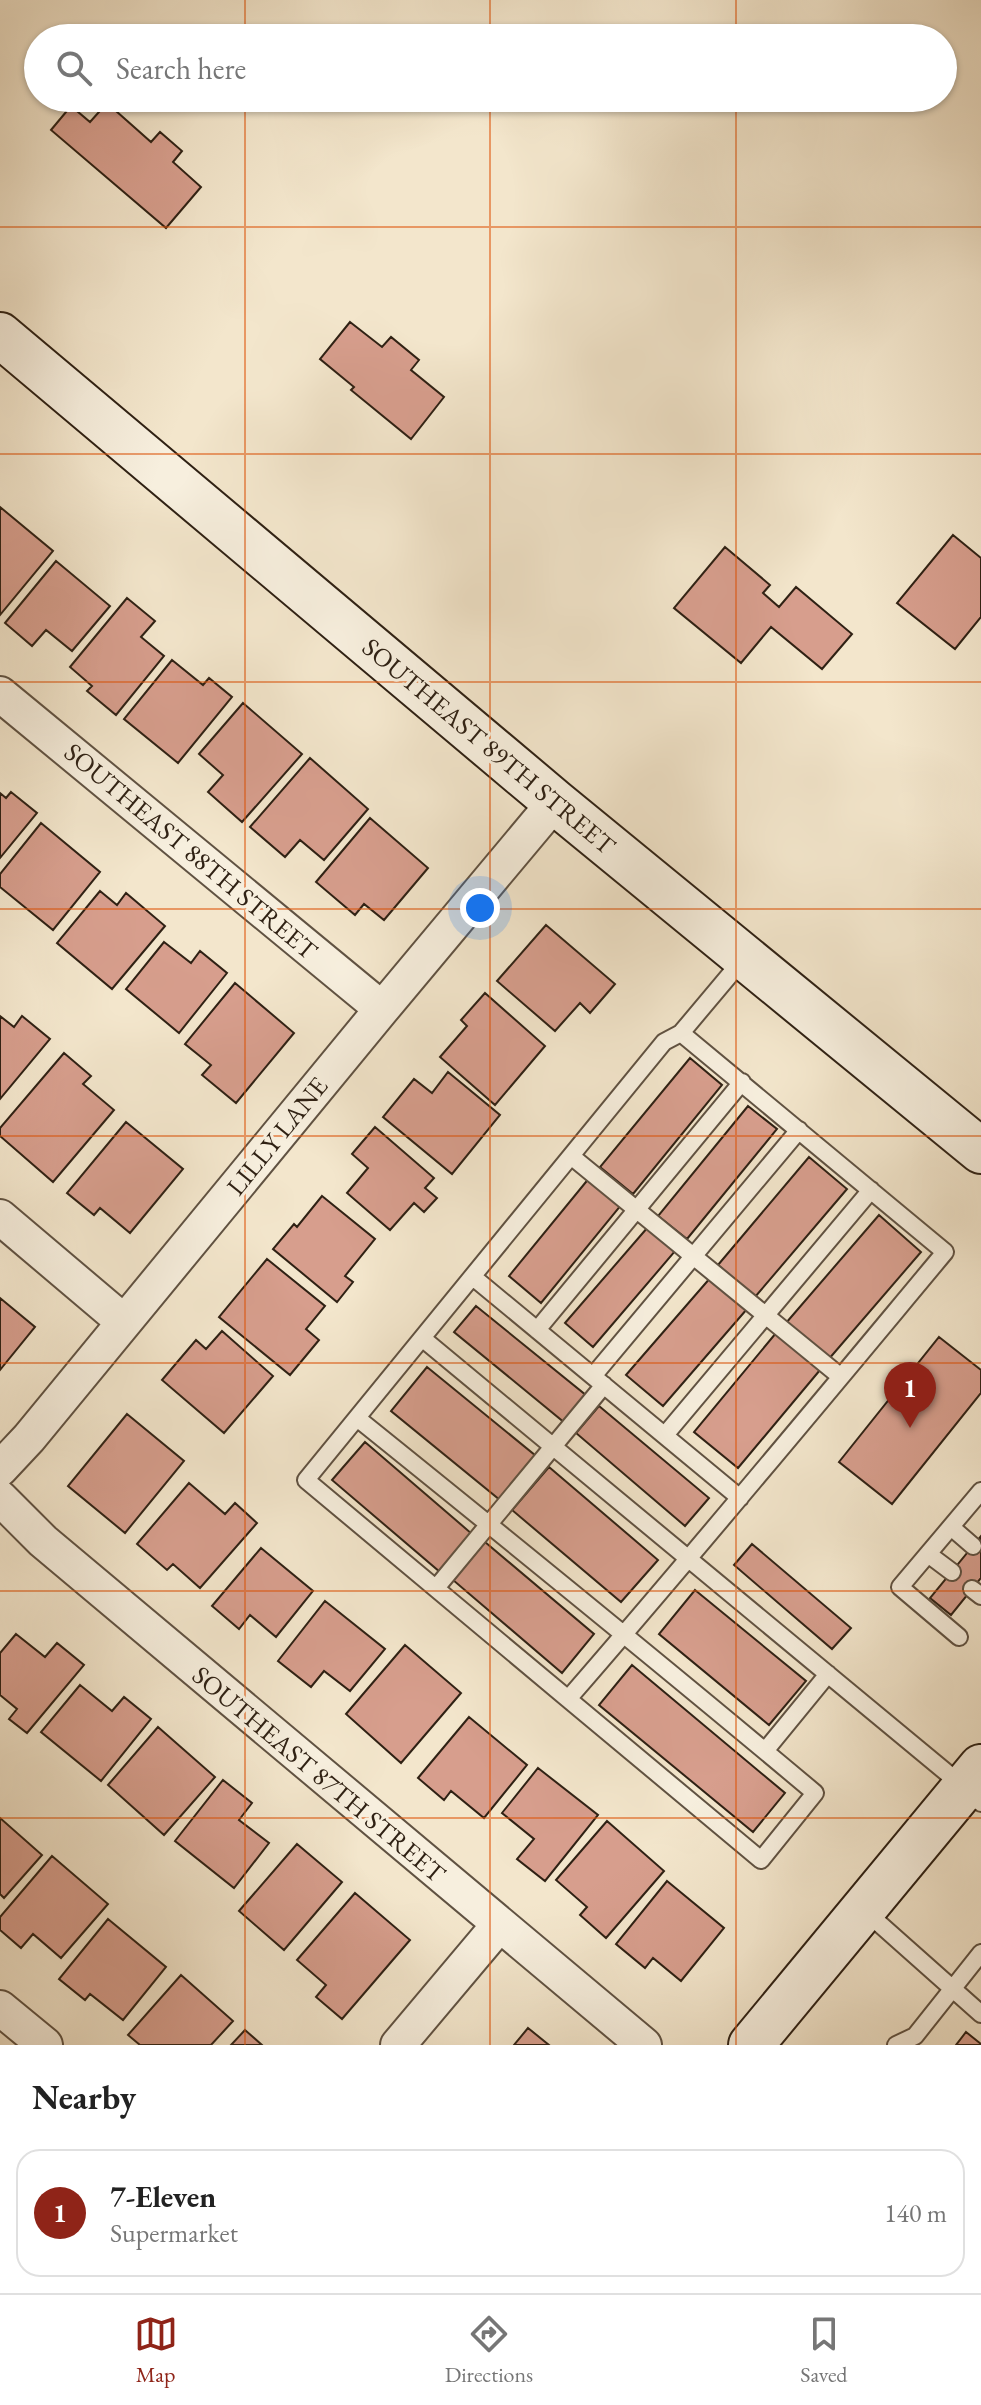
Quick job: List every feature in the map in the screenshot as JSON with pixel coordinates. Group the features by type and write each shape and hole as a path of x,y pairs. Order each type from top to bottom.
{"street":[{"name":"SOUTHEAST 89TH STREET","path":"0,335 555,802 981,1151"},
{"name":"SOUTHEAST 88TH STREET","path":"0,694 382,1009"},
{"name":"LILLY LANE","path":"0,1469 29,1438 555,802"},
{"path":"0,1217 124,1322"},
{"name":"SOUTHEAST 87TH STREET","path":"0,1498 43,1541 644,2045"},
{"path":"751,2045 863,1909 975,1786"},
{"path":"398,2045 499,1925"},
{"path":"0,2008 45,2045"}],"lane":[{"path":"357,1418 815,1793 761,1860 306,1480 664,1042 681,1033 744,958"},
{"path":"568,1699 689,1560 945,1252 681,1033"},
{"path":"537,1330 742,1082"},
{"path":"436,1588 553,1447 598,1380 693,1257 799,1130"},
{"path":"571,1156 841,1377"},
{"path":"665,1435 871,1190"},
{"path":"473,1277 740,1498"},
{"path":"422,1338 828,1674 975,1786"},
{"path":"959,1637 900,1587 980,1494"},
{"path":"951,1527 973,1546"},
{"path":"928,1554 952,1572"},
{"path":"765,1751 828,1674"},
{"path":"863,1909 981,2014"},
{"path":"896,2045 915,2036 981,1953"}],"building":[{"path":"66,112 78,112 90,122 99,112 117,112 151,142 160,132 182,151 173,162 201,187 166,228 51,130"},
{"path":"350,322 382,347 391,337 419,360 411,370 444,397 411,439 351,390 354,387 320,359"},
{"path":"0,507 53,551 0,615"},
{"path":"953,535 981,558 981,617 955,649 897,603"},
{"path":"725,547 770,585 763,593 779,607 796,587 852,634 822,669 771,627 741,663 674,608"},
{"path":"56,561 110,606 72,651 46,630 32,646 5,623"},
{"path":"127,598 155,621 141,637 164,656 116,715 87,691 92,686 70,667"},
{"path":"172,660 203,685 209,678 232,697 178,763 124,719"},
{"path":"243,703 302,754 242,822 208,792 223,775 199,754"},
{"path":"310,758 368,809 324,860 300,840 285,857 250,827"},
{"path":"11,792 37,813 0,858 0,793 6,798"},
{"path":"370,818 428,868 384,920 364,904 355,915 316,882"},
{"path":"41,823 100,872 53,930 0,887 0,874"},
{"path":"100,891 117,905 126,893 165,926 112,989 57,943"},
{"path":"546,925 615,984 590,1013 580,1003 555,1031 497,981"},
{"path":"164,942 191,963 200,951 227,973 179,1033 126,989"},
{"path":"235,983 294,1033 236,1103 202,1075 211,1065 185,1044"},
{"path":"485,993 545,1046 495,1105 440,1057 467,1026 461,1020"},
{"path":"0,1016 14,1027 22,1016 50,1039 0,1099"},
{"path":"64,1053 91,1076 83,1084 114,1110 53,1182 0,1136 0,1128"},
{"path":"690,1058 722,1085 633,1194 600,1167"},
{"path":"448,1072 500,1115 452,1174 383,1117 414,1079 432,1093"},
{"path":"748,1106 777,1129 687,1239 658,1216"},
{"path":"126,1122 183,1169 130,1233 100,1208 94,1215 67,1193"},
{"path":"375,1127 434,1178 425,1188 437,1198 424,1212 414,1203 390,1230 347,1193 368,1168 352,1154"},
{"path":"809,1157 847,1189 755,1297 718,1265"},
{"path":"590,1177 622,1204 541,1303 509,1276"},
{"path":"322,1196 375,1239 345,1276 353,1282 337,1302 273,1249 294,1224 297,1227"},
{"path":"879,1215 921,1252 828,1360 786,1323"},
{"path":"648,1227 676,1250 593,1347 565,1323"},
{"path":"267,1259 325,1306 306,1329 319,1340 290,1375 219,1317"},
{"path":"711,1277 747,1309 663,1406 626,1375"},
{"path":"0,1298 35,1327 0,1370"},
{"path":"476,1306 587,1396 565,1423 454,1332"},
{"path":"222,1331 273,1376 224,1433 162,1380 196,1340 206,1349"},
{"path":"776,1333 820,1370 738,1468 694,1432"},
{"path":"939,1337 981,1370 981,1393 892,1504 839,1462"},
{"path":"427,1367 536,1456 500,1500 391,1411"},
{"path":"599,1406 709,1498 685,1526 576,1433"},
{"path":"127,1414 184,1461 125,1533 68,1486"},
{"path":"365,1442 472,1534 440,1572 332,1480"},
{"path":"549,1467 658,1560 621,1602 512,1510"},
{"path":"189,1483 225,1514 235,1503 257,1523 200,1588 173,1564 167,1570 137,1544"},
{"path":"981,1536 981,1578 951,1615 930,1598"},
{"path":"485,1542 594,1634 562,1673 453,1580"},
{"path":"752,1544 851,1628 832,1649 734,1565"},
{"path":"261,1548 313,1591 276,1637 250,1615 239,1629 212,1606"},
{"path":"695,1590 806,1681 769,1725 659,1634"},
{"path":"325,1601 385,1649 350,1691 324,1671 311,1687 278,1661"},
{"path":"16,1634 45,1657 57,1643 84,1665 27,1733 9,1719 17,1709 0,1695 0,1653"},
{"path":"405,1645 461,1693 401,1763 346,1714"},
{"path":"632,1665 785,1793 753,1832 599,1705"},
{"path":"80,1685 112,1711 124,1697 151,1719 101,1781 41,1732"},
{"path":"469,1717 527,1765 484,1818 451,1791 444,1800 418,1778"},
{"path":"158,1727 215,1777 164,1835 108,1785"},
{"path":"538,1768 598,1815 545,1881 517,1859 534,1839 502,1813"},
{"path":"223,1780 252,1803 239,1820 269,1843 234,1888 175,1841"},
{"path":"0,1818 42,1855 4,1898 0,1894"},
{"path":"607,1821 664,1871 606,1938 580,1915 587,1907 556,1880"},
{"path":"297,1844 342,1882 284,1950 239,1911"},
{"path":"52,1856 108,1904 61,1958 33,1934 21,1948 0,1930 0,1917"},
{"path":"667,1881 724,1928 681,1981 653,1958 645,1968 616,1944"},
{"path":"355,1893 410,1940 342,2019 316,1997 326,1985 297,1960"},
{"path":"108,1919 166,1967 123,2020 90,1994 85,2000 59,1979"},
{"path":"181,1975 233,2021 211,2045 140,2045 128,2035"},
{"path":"528,2028 549,2045 514,2045"},
{"path":"245,2030 262,2045 231,2045"},
{"path":"966,2032 981,2044 981,2045 956,2045"}],"place":[{"name":"7-Eleven","path":"910,1428"}]}
